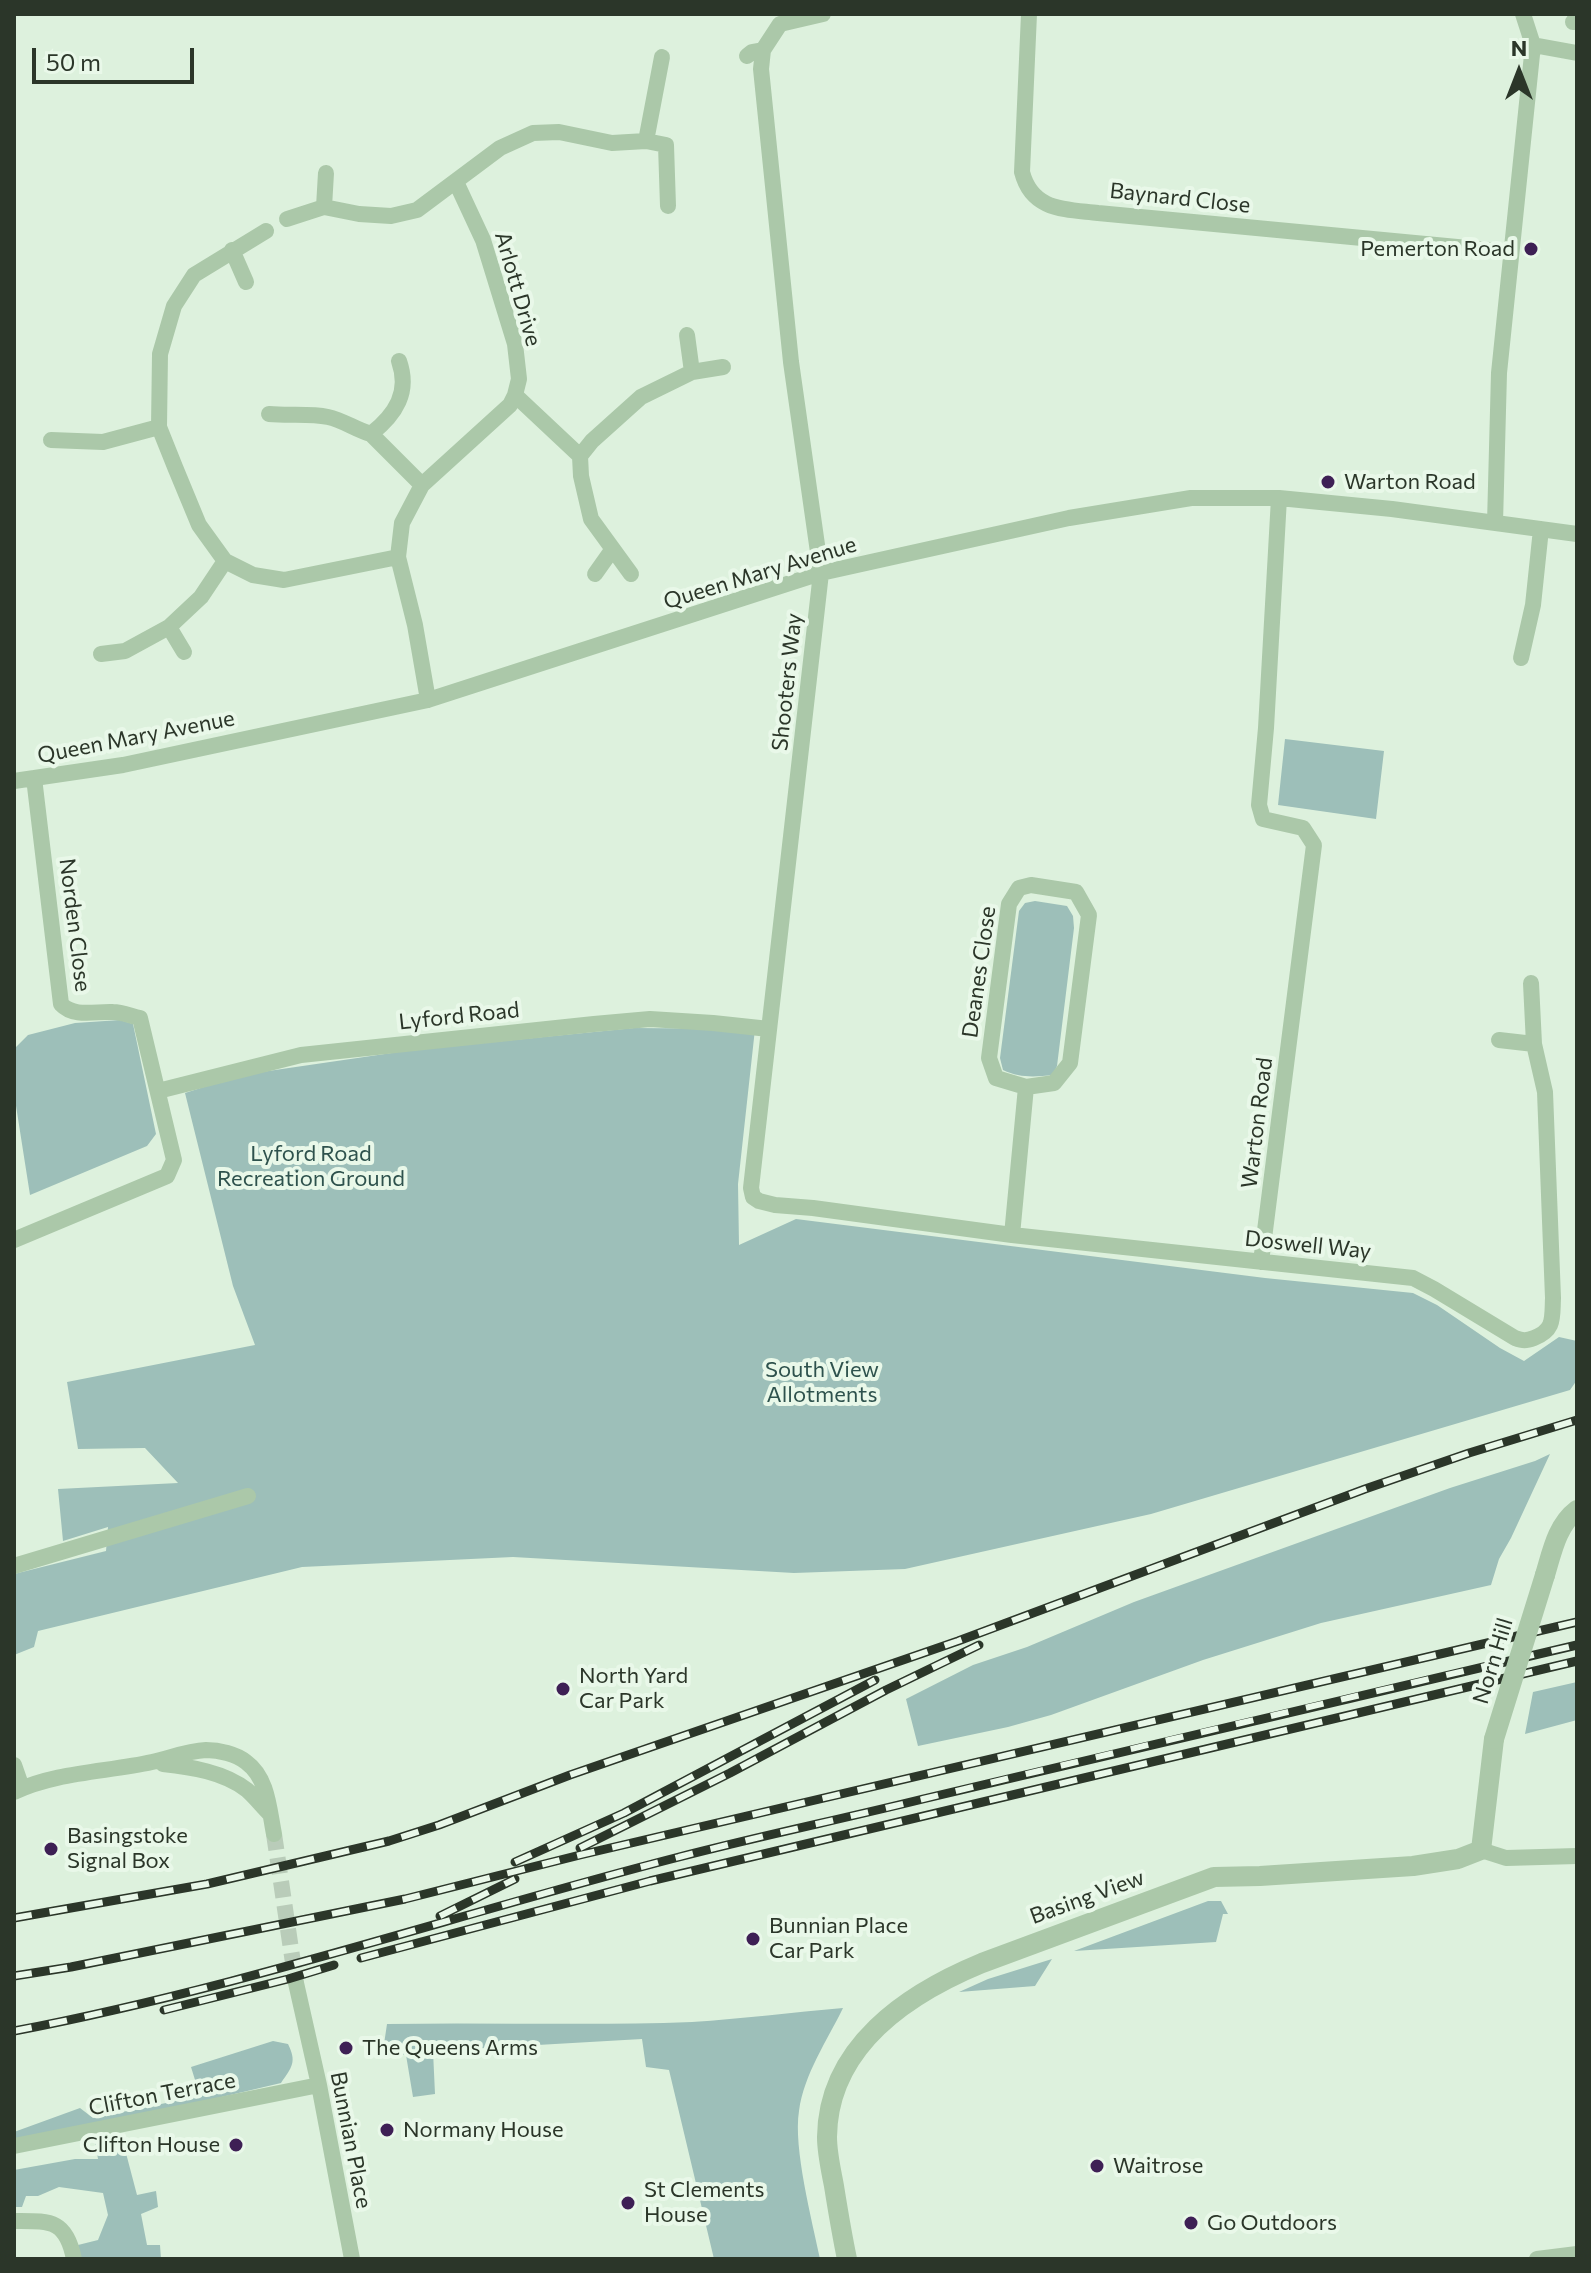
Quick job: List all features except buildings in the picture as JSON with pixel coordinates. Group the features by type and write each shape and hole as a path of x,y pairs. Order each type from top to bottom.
{"street":[{"name":"Shooters Way","path":"759,1201 753,1197 751,1188 821,573 791,362 761,69 755,53 780,19 823,14"},
{"name":"Baynard Close","path":"1029,14 1022,172 1032,193 1048,205 1098,213 1510,252"},
{"path":"1495,523 1499,373 1533,45 1523,14"},
{"path":"1533,45 1577,53"},
{"path":"646,141 662,57"},
{"path":"287,219 324,207 391,216 417,210 500,148 533,133 559,132 612,143 646,141 666,145 668,206"},
{"path":"324,207 326,173"},
{"name":"Arlott Drive","path":"456,182 483,240 515,344 519,379 515,395"},
{"path":"266,231 194,275 174,306 160,354 159,427 199,525 225,561 253,575 284,580 398,557"},
{"path":"232,250 246,282"},
{"path":"687,335 692,372"},
{"path":"371,434 392,413 404,388 399,361"},
{"path":"631,574 591,519 581,476 580,456 592,441 641,397 692,372 723,367"},
{"path":"428,700 415,625 398,557 402,523 422,485 510,405 515,395 580,456"},
{"path":"269,414 331,417 371,434 422,485"},
{"path":"51,440 103,442 159,427"},
{"name":"Queen Mary Avenue","path":"14,781 123,765 428,700 821,573 1099,513 1191,498 1279,498 1392,509 1577,534"},
{"name":"Warton Road","path":"1261,1262 1314,845 1303,828 1263,819 1259,805 1279,498"},
{"path":"1521,658 1533,605 1541,529"},
{"path":"595,574 612,550"},
{"path":"101,654 125,651 169,627 201,597 225,561"},
{"path":"169,627 184,652"},
{"name":"Norden Close","path":"14,1240 167,1176 174,1160 140,1018 117,1012 78,1013 61,1004 34,778"},
{"name":"Deanes Close","path":"1031,885 1076,892 1089,915 1070,1063 1054,1083 1026,1087 996,1078 989,1058 1009,904 1019,888 1031,885"},
{"name":"Doswell Way","path":"759,1201 1012,1235 1413,1278 1520,1341 1527,1340 1546,1332 1552,1317 1553,1298 1545,1092 1534,1044 1531,983"},
{"name":"Lyford Road","path":"158,1091 301,1055 467,1037 650,1019 769,1029"},
{"path":"1499,1040 1534,1044"},
{"path":"1012,1235 1026,1087"},
{"path":"14,1566 248,1496"},
{"name":"Norn Hill","path":"1481,1850 1494,1739 1562,1526 1576,1505"},
{"path":"14,1765 18,1790 46,1781 207,1750 227,1753 244,1760 259,1773 274,1834"},
{"path":"152,1762 186,1766 217,1775 245,1789 270,1814"},
{"name":"Basing View","path":"847,2259 828,2149 833,2097 848,2062 878,2025 904,2004 952,1975 1214,1877 1413,1866 1458,1859 1481,1850 1506,1858 1577,1856"},
{"name":"Bunnian Place","path":"296,1983 352,2259"},
{"name":"Clifton Terrace","path":"14,2146 319,2085"},
{"path":"14,2221 44,2221 58,2227 66,2233 74,2259"},
{"path":"1537,2259 1577,2254"}],"green space":[{"path":"1285,739 1384,751 1376,819 1278,805"},
{"path":"1035,901 1067,906 1073,916 1074,928 1057,1066 1053,1075 1027,1076 1003,1070 1000,1058 1019,911 1025,903"},
{"path":"120,1020 133,1024 156,1134 147,1146 30,1195 14,1093 14,1049 28,1035 75,1023"},
{"path":"634,1028 755,1029 738,1184 739,1245 796,1219 1265,1278 1413,1293 1524,1361 1559,1337 1577,1341 1577,1380 1570,1390 1151,1514 905,1569 794,1573 513,1557 302,1567 38,1631 34,1647 14,1655 14,1574 106,1551 108,1527 63,1541 58,1489 178,1483 145,1448 78,1449 67,1382 255,1345 233,1286 185,1093 241,1075 412,1050"},
{"path":"1550,1454 1499,1559 1491,1585 1321,1623 1203,1660 1051,1715 918,1746 906,1699 973,1665 1027,1647 1134,1602"},
{"path":"1577,1682 1577,1720 1525,1734 1533,1692"},
{"path":"1208,1901 1221,1901 1228,1914 1223,1914 1216,1942 1074,1951"},
{"path":"1052,1959 1035,1986 959,1992 988,1979"},
{"path":"843,2008 811,2071 799,2111 801,2164 820,2259 714,2259 669,2070 646,2067 642,2039 433,2051 435,2094 413,2097 406,2055 383,2051 387,2024 692,2022"},
{"path":"273,2041 288,2044 293,2060 281,2083 14,2141 14,2132 80,2108 93,2118 200,2096 191,2067"},
{"path":"122,2138 137,2195 156,2191 158,2207 141,2214 147,2245 160,2245 161,2259 81,2259 78,2245 98,2240 108,2215 103,2193 59,2187 38,2196 26,2196 22,2207 14,2207 14,2170 75,2159 98,2159 95,2142"}],"tunnel":[{"path":"274,1834 296,1983"}],"railway":[{"path":"14,1918 207,1884 389,1841 958,1641 1365,1489 1577,1420"},
{"path":"14,1976 405,1899 580,1855 1577,1622"},
{"path":"580,1848 979,1645"},
{"path":"14,2031 182,1994 709,1849 1577,1645"},
{"path":"361,1958 650,1881 1577,1661"},
{"path":"515,1862 624,1813 875,1680"},
{"path":"440,1916 515,1879"},
{"path":"164,2010 334,1965"}],"place":[{"name":"Pemerton Road","path":"1531,249"},
{"name":"Warton Road","path":"1328,482"},
{"name":"North Yard Car Park","path":"563,1689"},
{"name":"Basingstoke Signal Box","path":"51,1849"},
{"name":"Bunnian Place Car Park","path":"753,1939"},
{"name":"The Queens Arms","path":"346,2048"},
{"name":"Normany House","path":"387,2130"},
{"name":"Clifton House","path":"236,2145"},
{"name":"Waitrose","path":"1097,2166"},
{"name":"St Clements House","path":"628,2203"},
{"name":"Go Outdoors","path":"1191,2223"}],"park label":[{"name":"Lyford Road Recreation Ground","path":"311,1166"},
{"name":"South View Allotments","path":"822,1382"}]}
